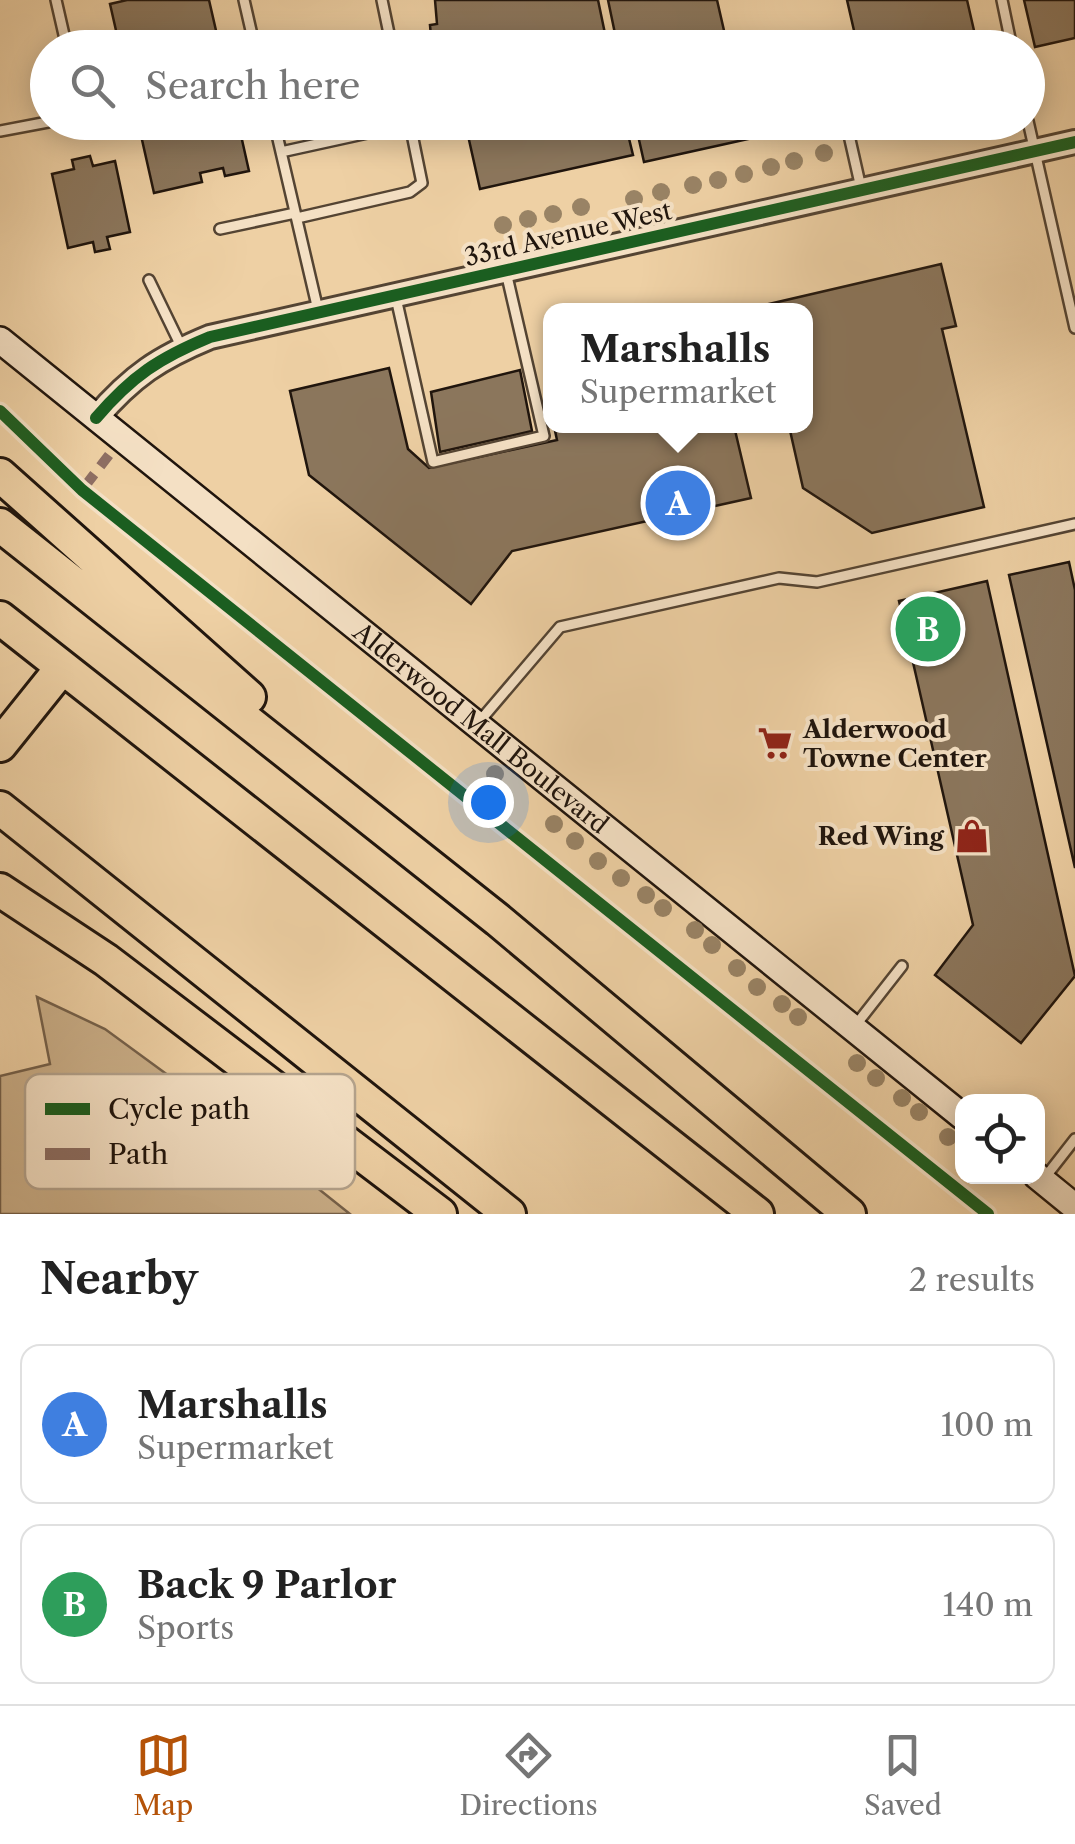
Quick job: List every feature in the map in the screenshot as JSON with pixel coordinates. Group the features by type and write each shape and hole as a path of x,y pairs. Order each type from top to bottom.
{"highway":[{"path":"0,475 498,920"},
{"path":"0,524 498,920 850,1214"},
{"path":"0,618 757,1214"},
{"path":"0,746 61,669"},
{"path":"0,808 333,1074"},
{"path":"0,890 106,960 256,1074"},
{"path":"355,1091 509,1214"},
{"path":"355,1149 440,1214"}],"main road":[{"name":"Alderwood Mall Boulevard","path":"0,340 955,1110"},
{"path":"1045,1184 1075,1208"}],"street":[{"name":"33rd Avenue West","path":"96,418 138,373 210,337 1075,142"}],"lane":[{"path":"56,0 63,30"},
{"path":"244,0 251,30"},
{"path":"382,0 388,30"},
{"path":"1002,0 1008,30"},
{"path":"0,131 30,125"},
{"path":"278,140 318,313"},
{"path":"281,152 334,140"},
{"path":"220,229 410,192 422,183 413,140"},
{"path":"850,140 861,191"},
{"path":"1032,140 1075,328"},
{"path":"506,271 543,432"},
{"path":"149,280 182,348"},
{"path":"396,296 433,462 544,436 543,433"},
{"path":"477,724 560,627 779,578 817,582 1075,524"},
{"path":"853,1028 902,966"},
{"path":"1045,1172 1075,1139"}],"shaded area":[{"path":"37,997 105,1029 166,1074 25,1074 25,1189 319,1189 350,1214 0,1214 0,1076 50,1064"}],"building":[{"path":"127,0 209,0 216,30 116,30 110,4"},
{"path":"435,0 598,0 604,30 430,30 430,25 437,24"},
{"path":"608,0 717,0 724,30 614,30"},
{"path":"847,0 967,0 974,30 854,30"},
{"path":"1024,0 1075,0 1075,38 1045,45 1045,30 1031,30"},
{"path":"142,140 242,140 249,171 225,176 223,168 200,173 202,182 154,193"},
{"path":"469,140 629,140 633,155 480,189"},
{"path":"639,140 743,140 644,162"},
{"path":"90,156 93,166 115,161 130,232 107,237 110,249 95,252 93,242 68,248 52,174 74,169 72,160"},
{"path":"941,264 956,326 942,329 984,507 872,533 803,488 791,433 813,433 813,303 773,303"},
{"path":"389,368 408,449 429,468 557,440 556,433 736,433 751,498 512,551 471,604 309,475 290,391"},
{"path":"520,370 532,431 440,452 431,392"},
{"path":"1069,562 1075,590 1075,868 1009,575"},
{"path":"987,581 1075,976 1021,1043 935,975 973,925 899,601"}],"marked path":[{"path":"82,490 109,455"}],"cycle path":[{"path":"96,418 147,370 210,337 1075,142"},
{"path":"0,411 82,490 988,1214"}],"place":[{"name":"Marshalls","path":"678,503"},
{"name":"Back 9 Parlor","path":"928,629"},
{"name":"Alderwood Towne Center","path":"775,743"},
{"name":"Red Wing","path":"972,836"}]}
